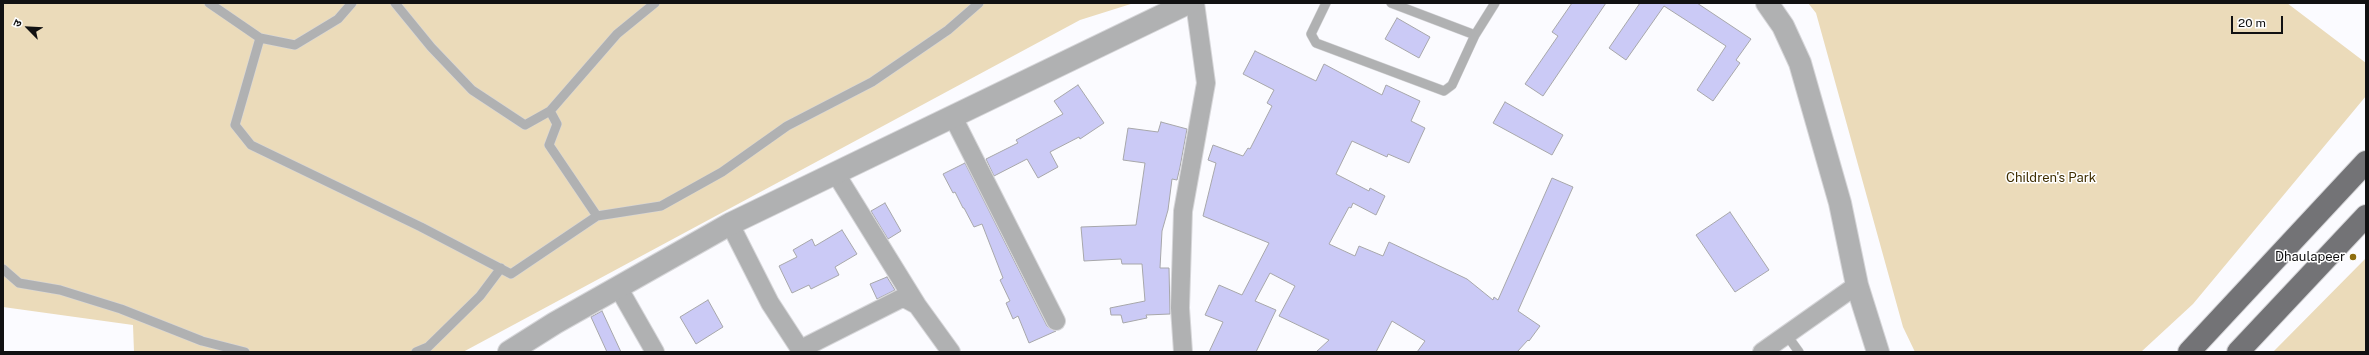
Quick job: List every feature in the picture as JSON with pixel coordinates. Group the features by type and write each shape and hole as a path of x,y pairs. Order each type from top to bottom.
{"main road":[{"path":"2188,352 2366,162"},
{"path":"2238,352 2366,216"}],"street":[{"path":"509,352 554,323 730,224 1188,3"},
{"path":"1183,352 1180,308 1183,211 1206,83 1195,3"},
{"path":"1767,3 1783,26 1800,63 1840,203 1857,285 1878,352"},
{"path":"953,117 1056,321"},
{"path":"836,174 917,305 951,352"},
{"path":"730,224 770,303 794,343 806,350 900,299 906,299 917,305"},
{"path":"1762,352 1857,285"},
{"path":"618,287 655,352"}],"lane":[{"path":"209,3 260,38 295,45 338,19 352,3"},
{"path":"396,3 431,47 472,90 525,125 550,111 617,34 655,3"},
{"path":"260,38 235,125 250,145 421,227 511,274 597,216 661,206 716,176 786,126 872,82 948,30 979,3"},
{"path":"1326,3 1311,34 1316,43 1444,91 1452,85 1475,35 1495,3"},
{"path":"1391,3 1475,35"},
{"path":"550,111 557,124 549,145 597,216"},
{"path":"416,352 428,348 480,296 501,268"},
{"path":"3,269 19,283 60,290 121,310 202,341 245,352"},
{"path":"1786,334 1799,352"}],"green space":[{"path":"3,3 1134,3 1080,20 463,352 134,352 133,325 3,307"},
{"name":"Children's Park","path":"1808,3 2287,3 2366,63 2366,96 2193,304 2141,352 1915,352 1903,327 1816,13"},
{"path":"2366,258 2366,352 2273,352"}],"building":[{"path":"1572,3 1606,3 1543,96 1525,84 1558,36 1552,32"},
{"path":"1640,3 1697,3 1751,39 1736,60 1740,63 1713,101 1697,90 1726,46 1664,6 1626,60 1609,48"},
{"path":"1397,18 1430,37 1419,58 1385,39"},
{"path":"1255,51 1316,81 1324,64 1382,95 1386,85 1420,101 1411,121 1425,128 1409,163 1388,154 1387,157 1352,141 1336,174 1369,191 1370,188 1385,196 1376,215 1353,203 1351,208 1349,207 1329,244 1355,256 1359,246 1383,256 1389,242 1467,279 1493,300 1494,297 1498,300 1552,178 1573,187 1518,311 1540,326 1529,341 1528,340 1517,352 1417,352 1425,341 1392,321 1376,352 1316,352 1329,340 1279,316 1295,286 1270,273 1255,301 1276,310 1256,352 1209,352 1223,322 1205,315 1219,285 1242,295 1269,243 1203,216 1216,163 1208,160 1213,145 1243,156 1248,148 1250,149 1272,106 1267,103 1274,90 1243,74"},
{"path":"1078,85 1104,123 1080,139 1079,137 1050,152 1058,167 1038,178 1027,159 994,176 986,159 1018,143 1016,140 1063,114 1054,101"},
{"path":"1505,102 1563,135 1552,155 1493,123"},
{"path":"1161,122 1187,129 1177,180 1172,179 1168,210 1162,231 1160,268 1169,268 1170,314 1146,315 1147,318 1123,323 1121,315 1111,315 1110,308 1145,301 1142,264 1122,264 1121,259 1084,261 1081,227 1136,225 1145,163 1123,160 1128,128 1158,132"},
{"path":"965,163 1047,326 1056,331 1029,343 1018,316 1013,319 1006,303 1010,301 1000,280 1003,278 982,224 974,227 955,192 953,193 943,174"},
{"path":"885,203 901,231 888,239 871,211"},
{"path":"1730,212 1769,270 1735,292 1696,235"},
{"path":"842,230 857,254 835,267 839,275 811,289 809,285 792,293 779,266 797,257 793,250 812,239 815,246"},
{"path":"887,277 895,290 877,299 870,284"},
{"path":"708,300 723,327 696,344 680,317"},
{"path":"602,311 621,352 607,352 591,317"}],"place":[{"name":"Dhaulapeer","path":"2353,257"}]}
